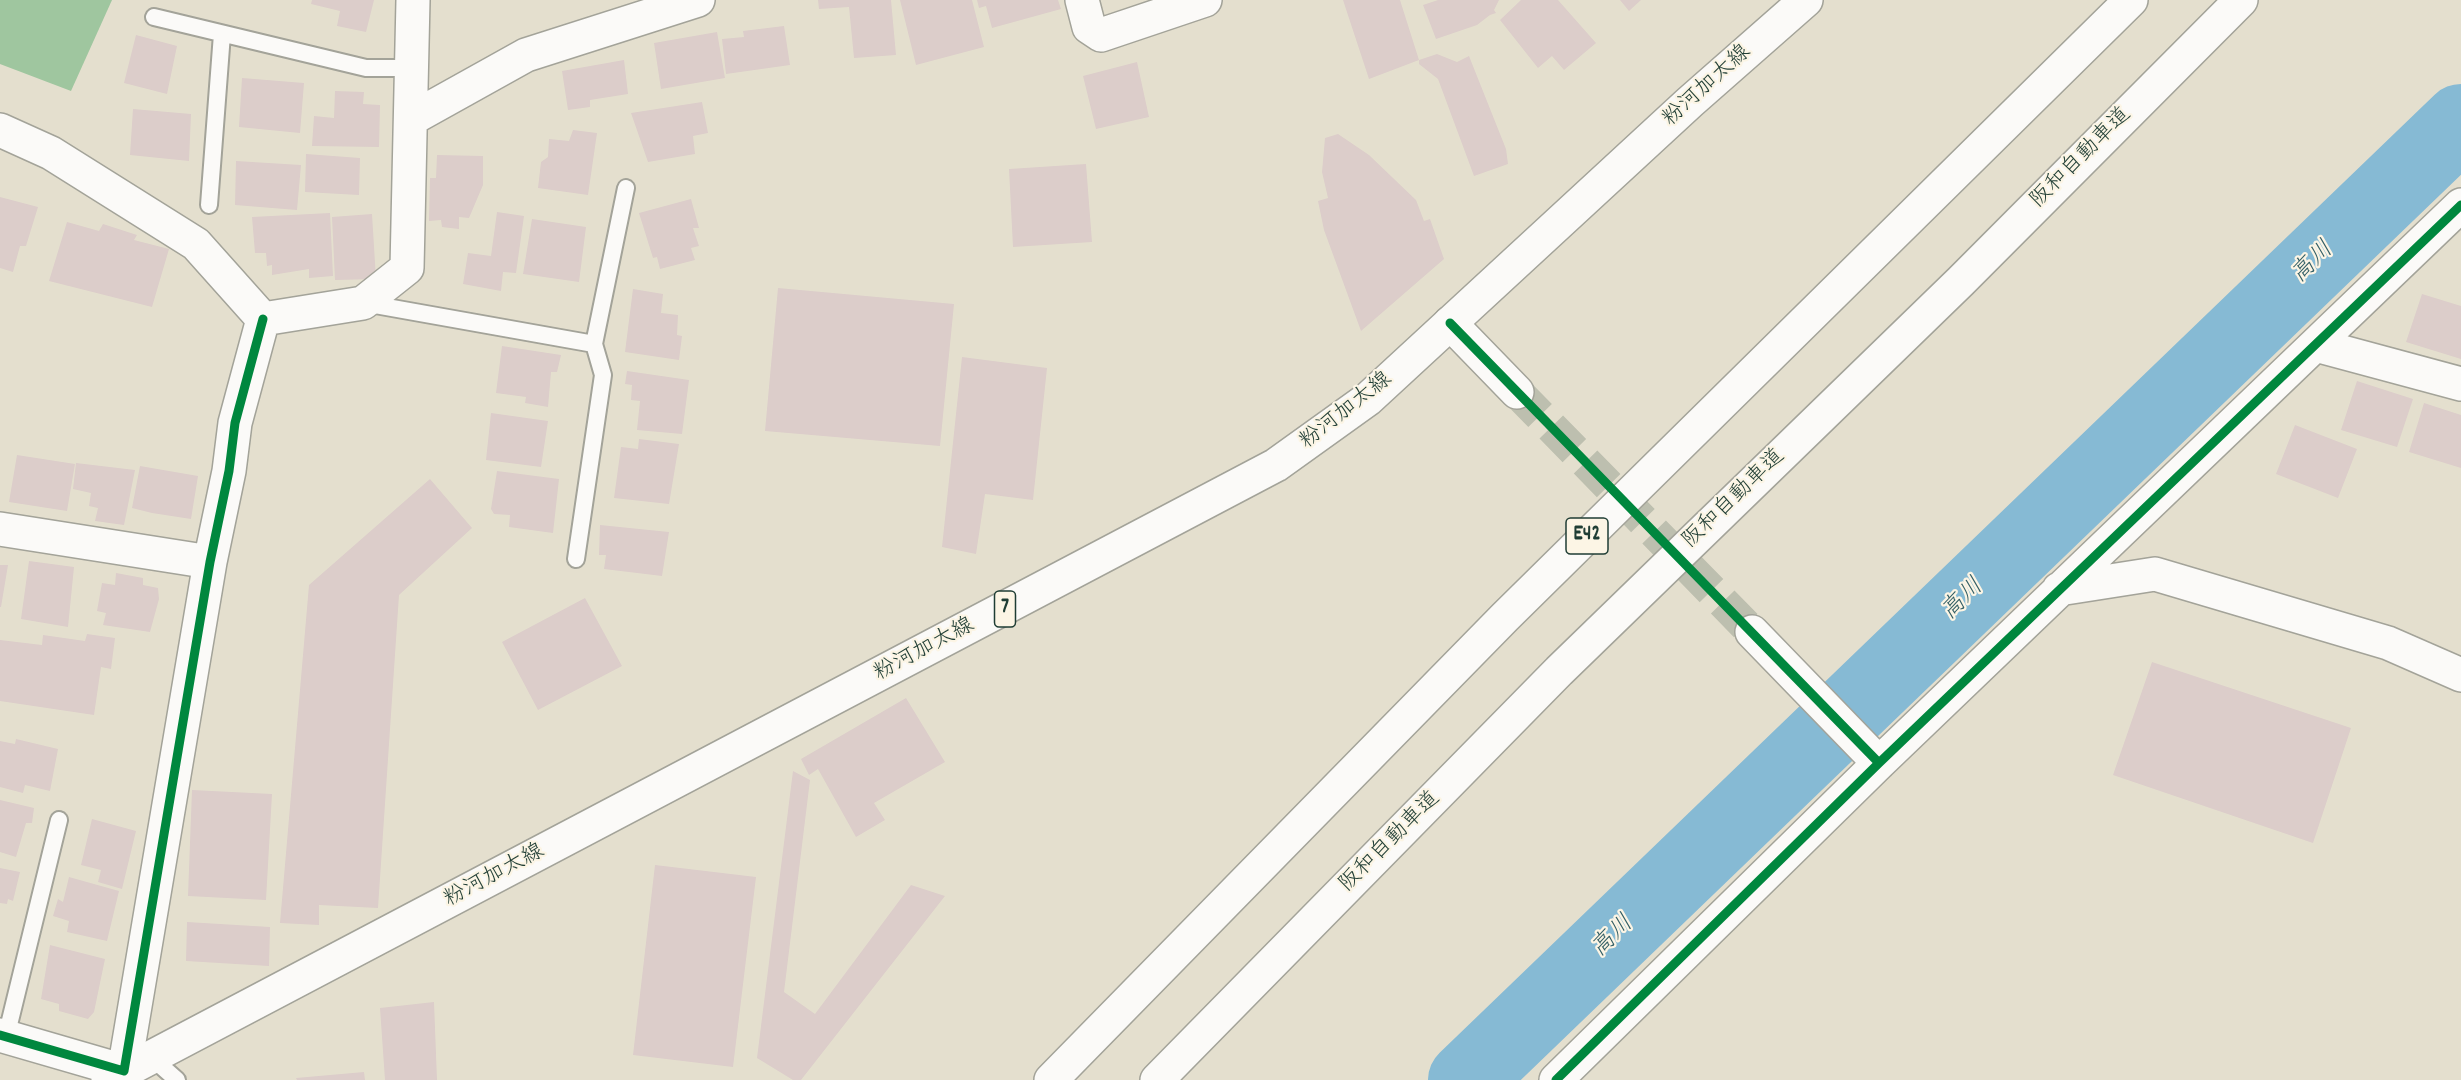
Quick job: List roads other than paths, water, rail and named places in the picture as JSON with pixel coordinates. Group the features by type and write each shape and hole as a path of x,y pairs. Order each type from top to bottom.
{"main road":[{"path":"263,320 363,303 407,268 413,0"},
{"path":"411,119 526,55 698,0"},
{"path":"1082,0 1089,27 1101,35 1204,0"},
{"name":"粉河加太線","path":"128,1069 1276,465 1368,399 1690,102 1806,0"},
{"name":"E42","path":"1051,1080 1505,617 2131,0"},
{"name":"阪和自動車道","path":"1157,1080 1559,671 1961,281 2241,0"},
{"path":"0,130 51,153 196,244 263,320"},
{"path":"1556,1080 1871,755 2059,589 2461,205"},
{"path":"3,1036 128,1069 210,562 229,471 235,423 263,320"},
{"path":"1450,323 1517,392"},
{"path":"2316,345 2461,384"},
{"path":"0,529 210,562"},
{"path":"2059,589 2155,574 2388,644 2461,675"},
{"path":"1752,632 1871,755"}],"lane":[{"path":"154,18 366,68 412,68"},
{"path":"209,205 222,34"},
{"path":"576,559 603,375 594,344 626,188"},
{"path":"363,303 594,344"},
{"path":"3,1036 59,820"},
{"path":"128,1069 177,1080"}],"waterway":[{"name":"高川","path":"1466,1080 2461,122"}],"tunnel":[{"path":"1517,392 1752,632"}]}
